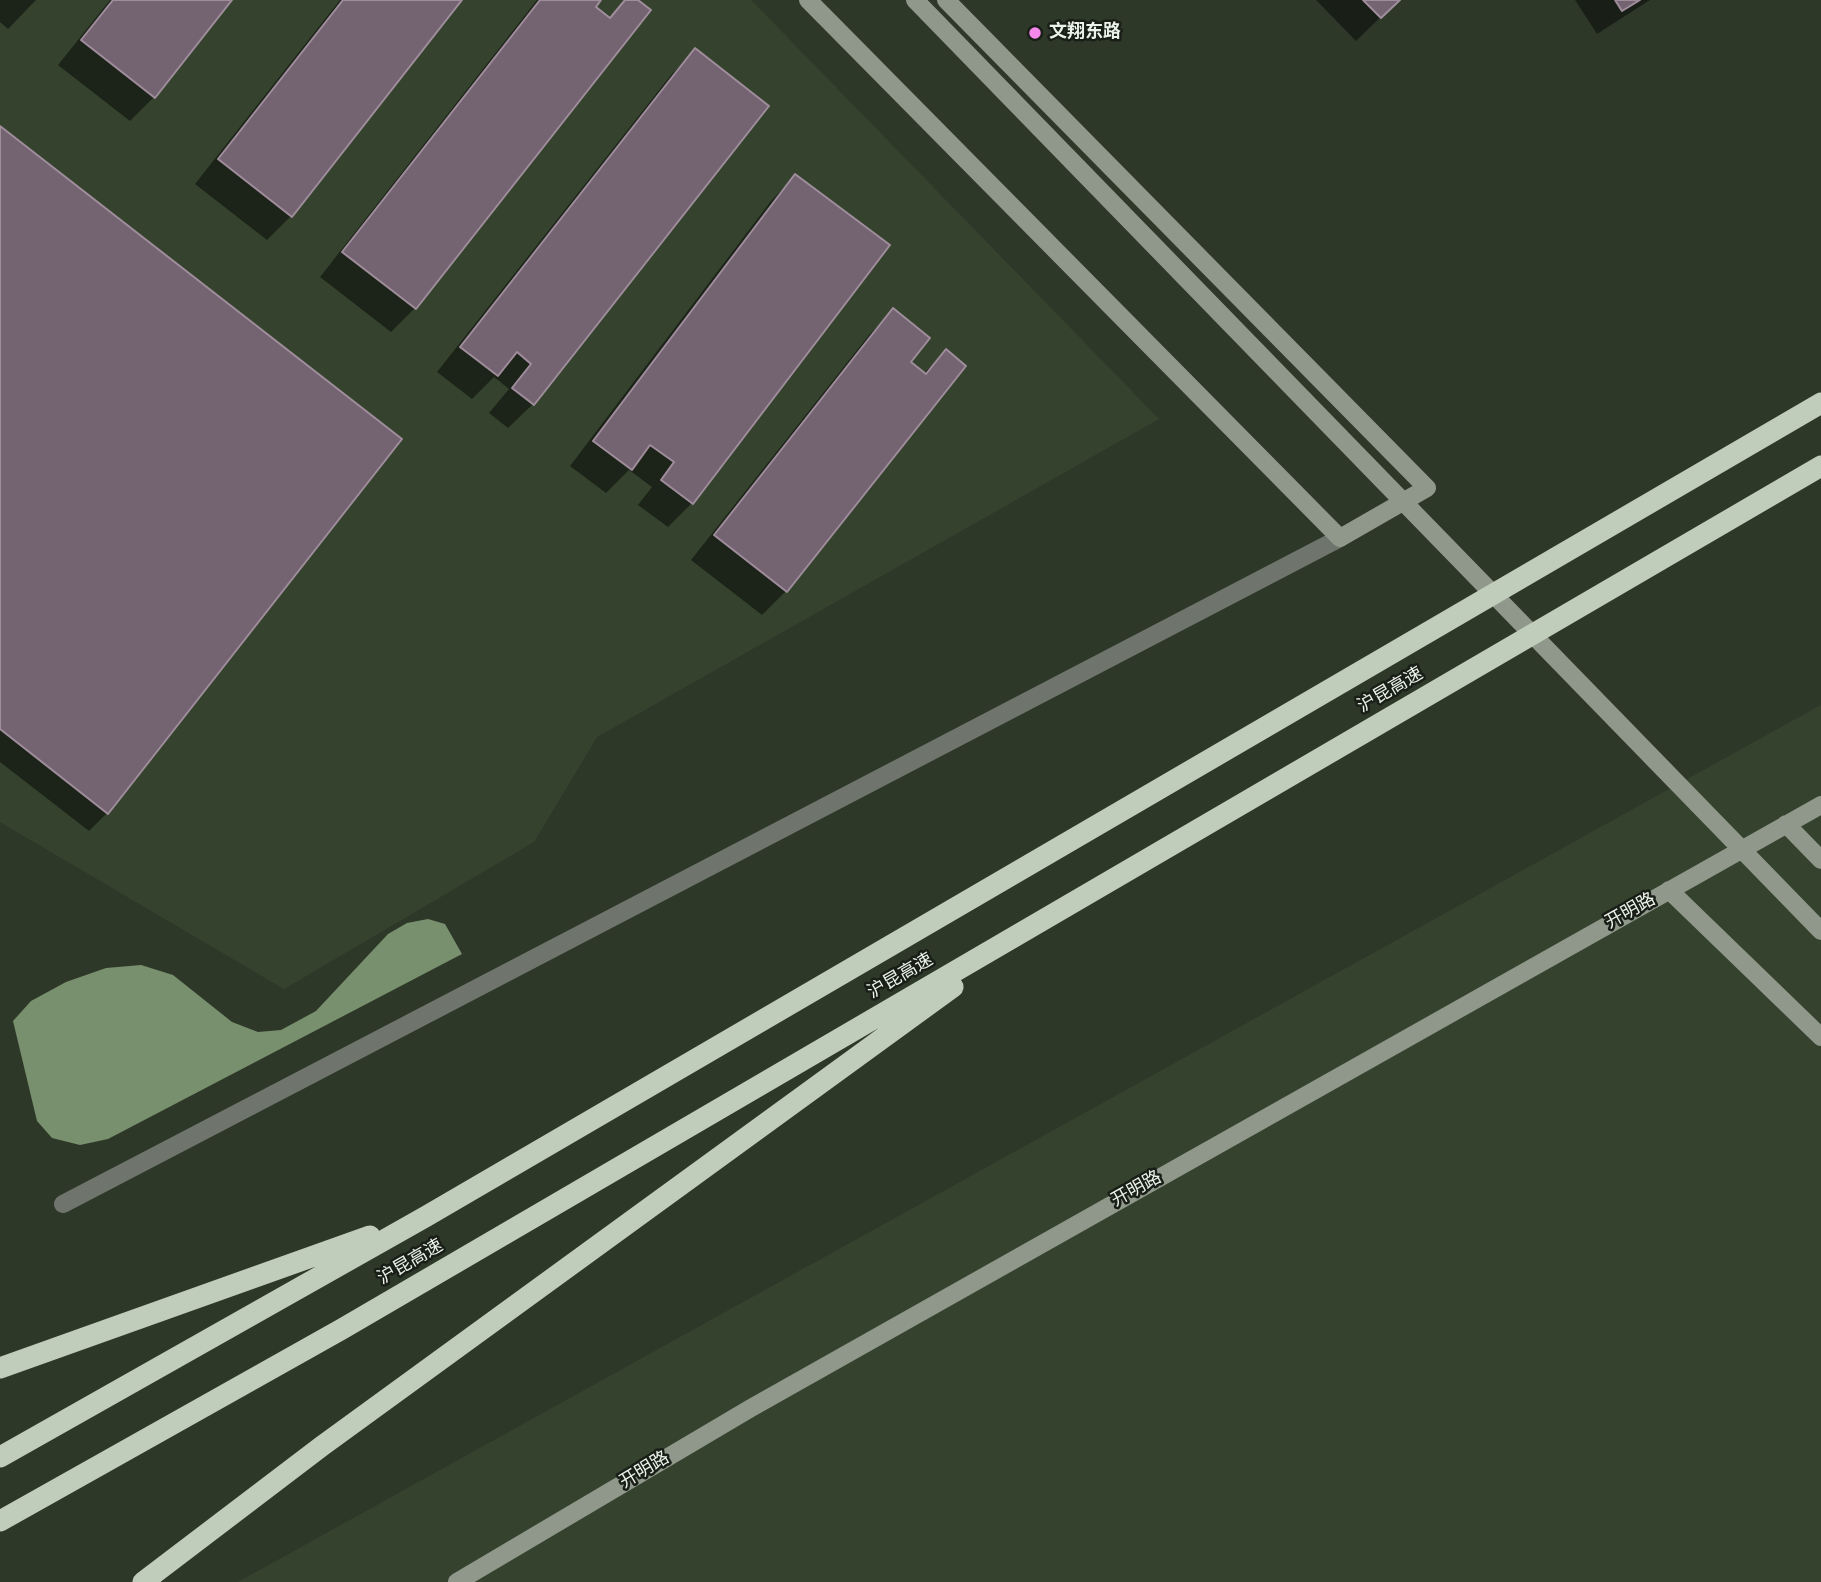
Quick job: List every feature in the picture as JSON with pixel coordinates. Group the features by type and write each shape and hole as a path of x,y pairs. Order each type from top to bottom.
{"highway":[{"name":"沪昆高速","path":"0,1457 425,1217 1821,403"},
{"name":"沪昆高速","path":"0,1521 342,1329 1821,466"},
{"path":"143,1582 322,1446 1048,918"},
{"path":"0,1367 425,1217"}],"main road":[{"path":"808,0 1340,538 1427,488 946,0"},
{"path":"915,0 1821,931"},
{"name":"开明路","path":"457,1582 751,1408 1821,805"},
{"path":"1786,824 1821,860"},
{"path":"1669,890 1821,1037"}],"street":[{"path":"63,1204 1340,538"}],"shaded area":[{"path":"0,0 751,0 1159,419 597,737 534,842 284,989 0,822"},
{"path":"1821,705 1821,1582 238,1582"},
{"path":"428,919 445,924 462,954 108,1139 80,1145 52,1138 37,1121 13,1021 31,1001 66,982 106,968 141,965 173,975 232,1022 258,1032 281,1030 316,1011 388,934 407,923"}],"building":[{"path":"113,0 232,0 155,98 81,40"},
{"path":"343,0 462,0 292,217 218,159"},
{"path":"540,0 601,0 596,7 610,18 625,0 638,0 651,10 416,309 342,252"},
{"path":"1363,0 1400,0 1381,18"},
{"path":"1615,0 1640,0 1622,11"},
{"path":"695,48 769,106 534,405 512,388 531,364 517,352 498,376 460,347"},
{"path":"0,126 402,439 108,814 0,729"},
{"path":"795,174 890,245 693,504 661,480 674,462 650,445 632,470 593,441"},
{"path":"893,308 930,338 911,362 926,374 946,349 966,366 787,592 714,535"}],"place":[{"name":"文翔东路","path":"1035,33"}]}
